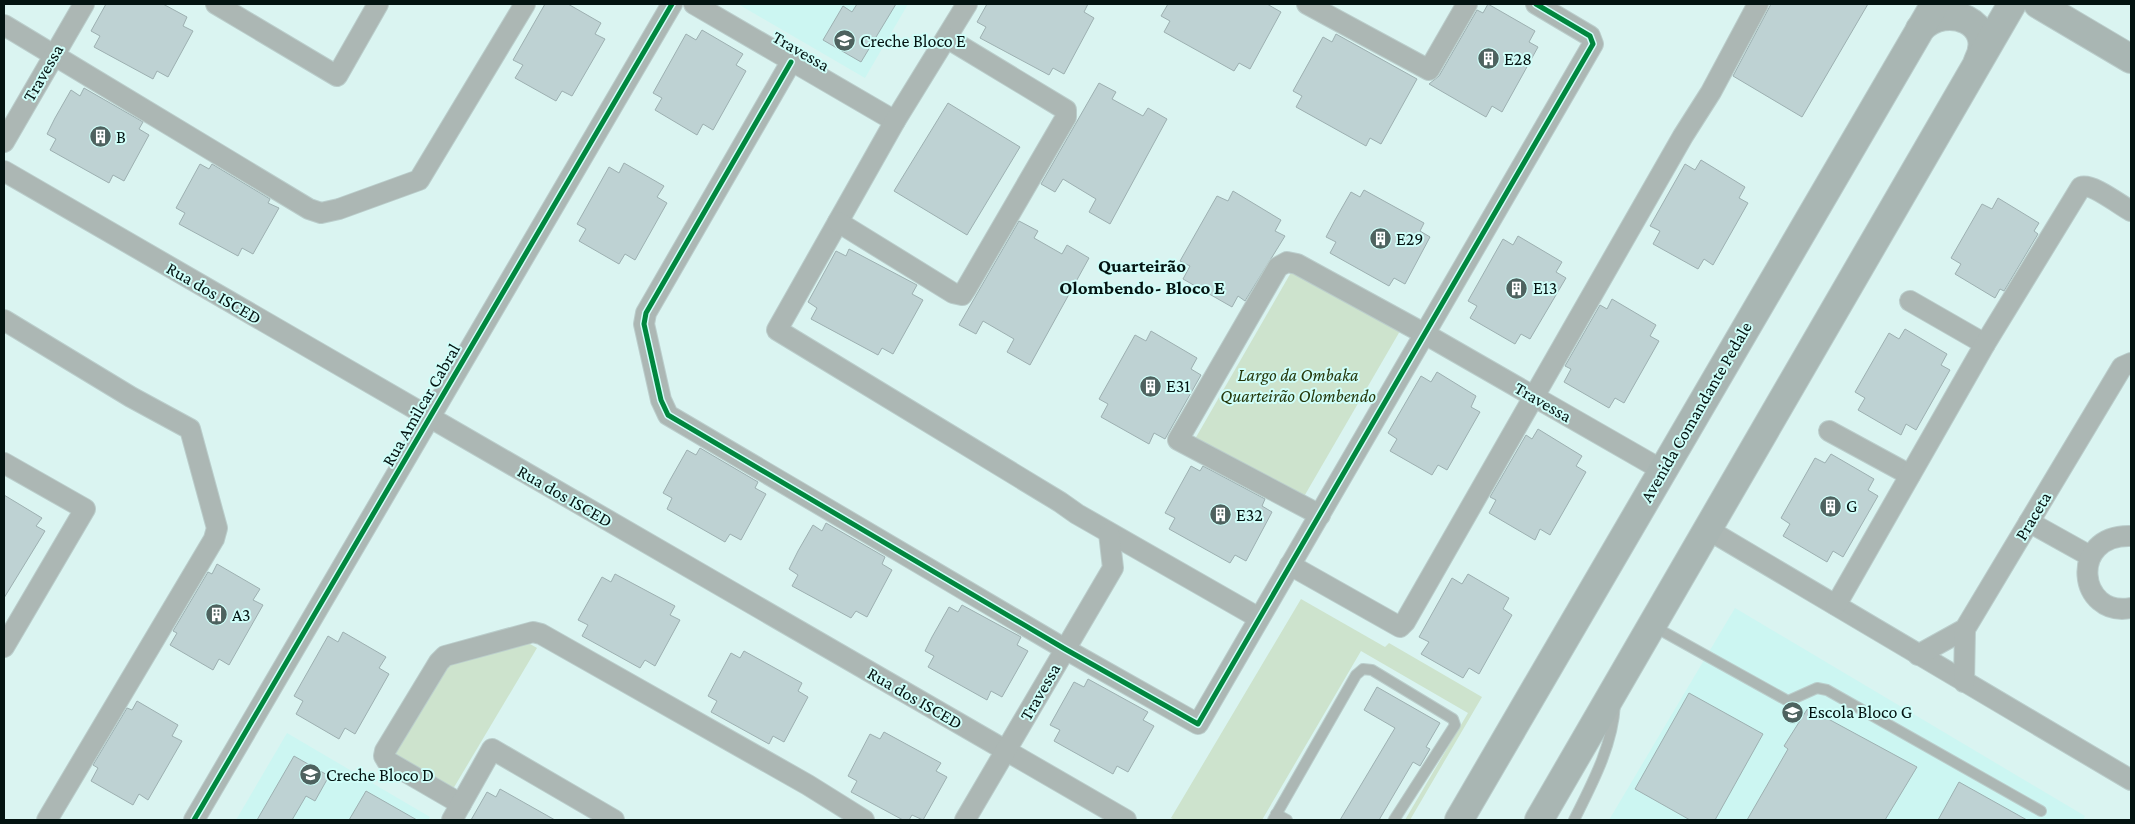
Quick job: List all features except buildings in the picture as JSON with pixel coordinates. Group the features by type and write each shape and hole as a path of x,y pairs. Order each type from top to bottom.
{"street":[{"name":"Travessa","path":"4,142 84,4"},
{"path":"216,4 337,76 378,4"},
{"path":"4,25 309,209 321,213 339,209 419,180 525,4"},
{"name":"Rua Amilcar Cabral","path":"194,820 672,4"},
{"name":"Travessa","path":"694,4 895,121"},
{"path":"966,4 895,121 777,330 1108,533 1259,618"},
{"path":"1308,4 1430,70 1467,4"},
{"path":"791,62 646,313 644,324 661,400 668,414 1065,648 1198,724 1593,44 1590,36 1536,4"},
{"path":"1290,565 1400,627 1683,136 1711,92 1758,4"},
{"name":"Avenida Comandante Pedale","path":"1459,820 1934,4"},
{"path":"1539,820 1616,688 1650,625 2012,4"},
{"path":"2038,4 2131,59"},
{"path":"1920,30 1926,21 1935,15 1957,12 1967,16 1981,34 1983,44 1981,56 1976,65"},
{"path":"838,222 953,293 962,295 966,290 1066,117 1066,110 947,38"},
{"name":"Rua dos ISCED","path":"4,171 1126,820"},
{"path":"1836,605 1986,344 2081,187 2085,186 2096,190 2131,211"},
{"name":"Travessa","path":"1320,515 1178,440 1278,267 1287,262 1297,264 1425,334 1662,470"},
{"path":"1910,301 1986,344"},
{"path":"4,320 132,397 190,429 217,528 214,539 47,820"},
{"name":"Praceta","path":"1965,629 2122,367 2131,363"},
{"path":"1829,432 1910,476"},
{"path":"4,463 85,509 4,647"},
{"path":"2029,522 2090,556"},
{"path":"1706,530 2131,780"},
{"path":"1108,533 1112,568 1142,553"},
{"path":"2131,536 2109,538 2090,556 2087,571 2088,583 2094,594 2109,607 2122,610 2131,608"},
{"name":"Travessa","path":"965,820 1007,751 1112,568"},
{"path":"1918,655 1965,629"},
{"path":"1964,682 1965,629"},
{"path":"614,820 492,749 456,812 387,761 384,756 385,751 439,662 445,656 533,632 542,634 799,780 864,820"}],"lane":[{"path":"1650,625 1788,701 1817,688 1827,690 2040,811"},
{"path":"1287,820 1275,817 1356,675 1363,670 1372,670 1405,689 1453,719 1455,724 1394,820"},
{"path":"1574,820 1597,774 1614,723 1616,688"}],"shaded area":[{"name":"Creche Bloco E","path":"738,4 908,4 865,78"},
{"name":"Escola Bloco G","path":"1735,608 2085,816 2083,820 1609,820"},
{"name":"Creche Bloco D","path":"287,733 430,817 428,820 236,820"}],"green space":[{"name":"Largo da Ombaka Quarteirão Olombendo","path":"1293,269 1400,331 1302,500 1195,439"},
{"path":"1301,599 1385,647 1389,643 1482,697 1410,820 1405,820 1468,713 1361,651 1262,820 1175,820 1171,818"},
{"path":"525,641 537,648 453,789 392,757 447,663"}],"cycle path":[{"path":"194,820 672,4"},
{"path":"791,62 646,313 644,324 661,400 668,415 1065,649 1198,724 1593,44 1590,36 1536,4"}],"place":[{"name":"Creche Bloco E","path":"844,41"},
{"name":"E28","path":"1488,59"},
{"name":"B","path":"100,137"},
{"name":"E29","path":"1380,239"},
{"name":"E13","path":"1517,288"},
{"name":"E31","path":"1150,386"},
{"name":"G","path":"1830,506"},
{"name":"E32","path":"1220,515"},
{"name":"A3","path":"216,615"},
{"name":"Escola Bloco G","path":"1792,712"},
{"name":"Creche Bloco D","path":"310,775"}],"district":[{"name":"Quarteirão Olombendo- Bloco E","path":"1142,276"}]}
